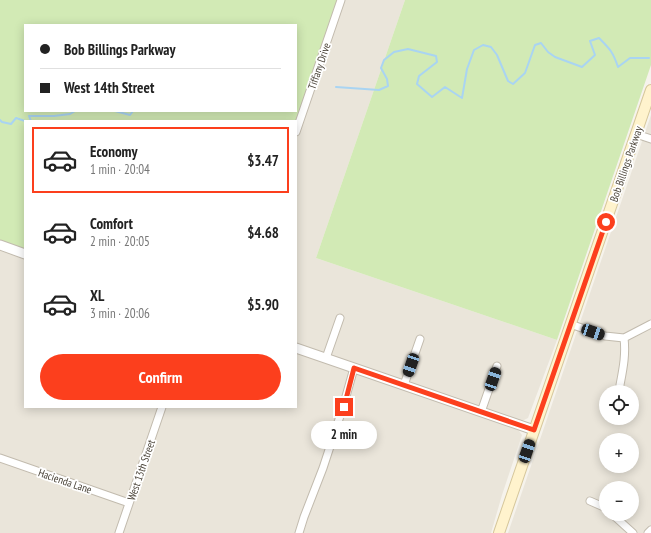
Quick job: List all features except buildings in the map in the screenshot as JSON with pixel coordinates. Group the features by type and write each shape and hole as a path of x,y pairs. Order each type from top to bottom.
{"main road":[{"name":"Bob Billings Parkway","path":"499,533 651,90"}],"street":[{"name":"Tiffany Drive","path":"297,129 341,0"},
{"path":"636,134 651,139"},
{"path":"0,245 24,254"},
{"path":"326,358 340,318"},
{"path":"570,324 605,336 624,338 651,324"},
{"path":"620,385 624,365 624,338"},
{"path":"404,385 420,339"},
{"path":"297,348 534,430"},
{"path":"481,412 497,366"},
{"path":"300,533 304,517 344,407 354,368"},
{"name":"West 13th Street","path":"119,533 162,408"},
{"name":"Hacienda Lane","path":"0,458 129,503"},
{"path":"590,501 599,505"},
{"path":"620,521 633,533"},
{"path":"648,533 651,530"}],"shaded area":[{"path":"0,0 405,0 316,258 557,340 528,418 521,421 297,343 297,120 25,120"},
{"path":"651,115 651,533 508,533"},
{"path":"0,250 24,259 24,408 297,408 297,353 517,429 522,435 491,533 0,533"}],"green space":[{"path":"0,0 338,0 296,120 24,120 24,249 0,241"},
{"path":"405,0 651,0 651,65 557,340 316,258"}],"waterway":[{"path":"336,87 379,90 388,86 387,79 381,68 384,60 394,52 408,49 436,56 437,62 419,76 417,84 432,97 445,87 462,98 467,69 474,50 483,45 491,47 497,55 508,81 513,84 525,73 535,45 541,43 548,52 555,57 582,67 595,55 590,41 599,38 611,51 618,67 630,58 649,58"},
{"path":"31,120 29,116 54,116 70,114 73,112"},
{"path":"119,112 130,115 132,112"},
{"path":"0,120 11,124 16,118 24,121"}],"route":[{"path":"344,407 354,368 534,430 606,222"}]}
